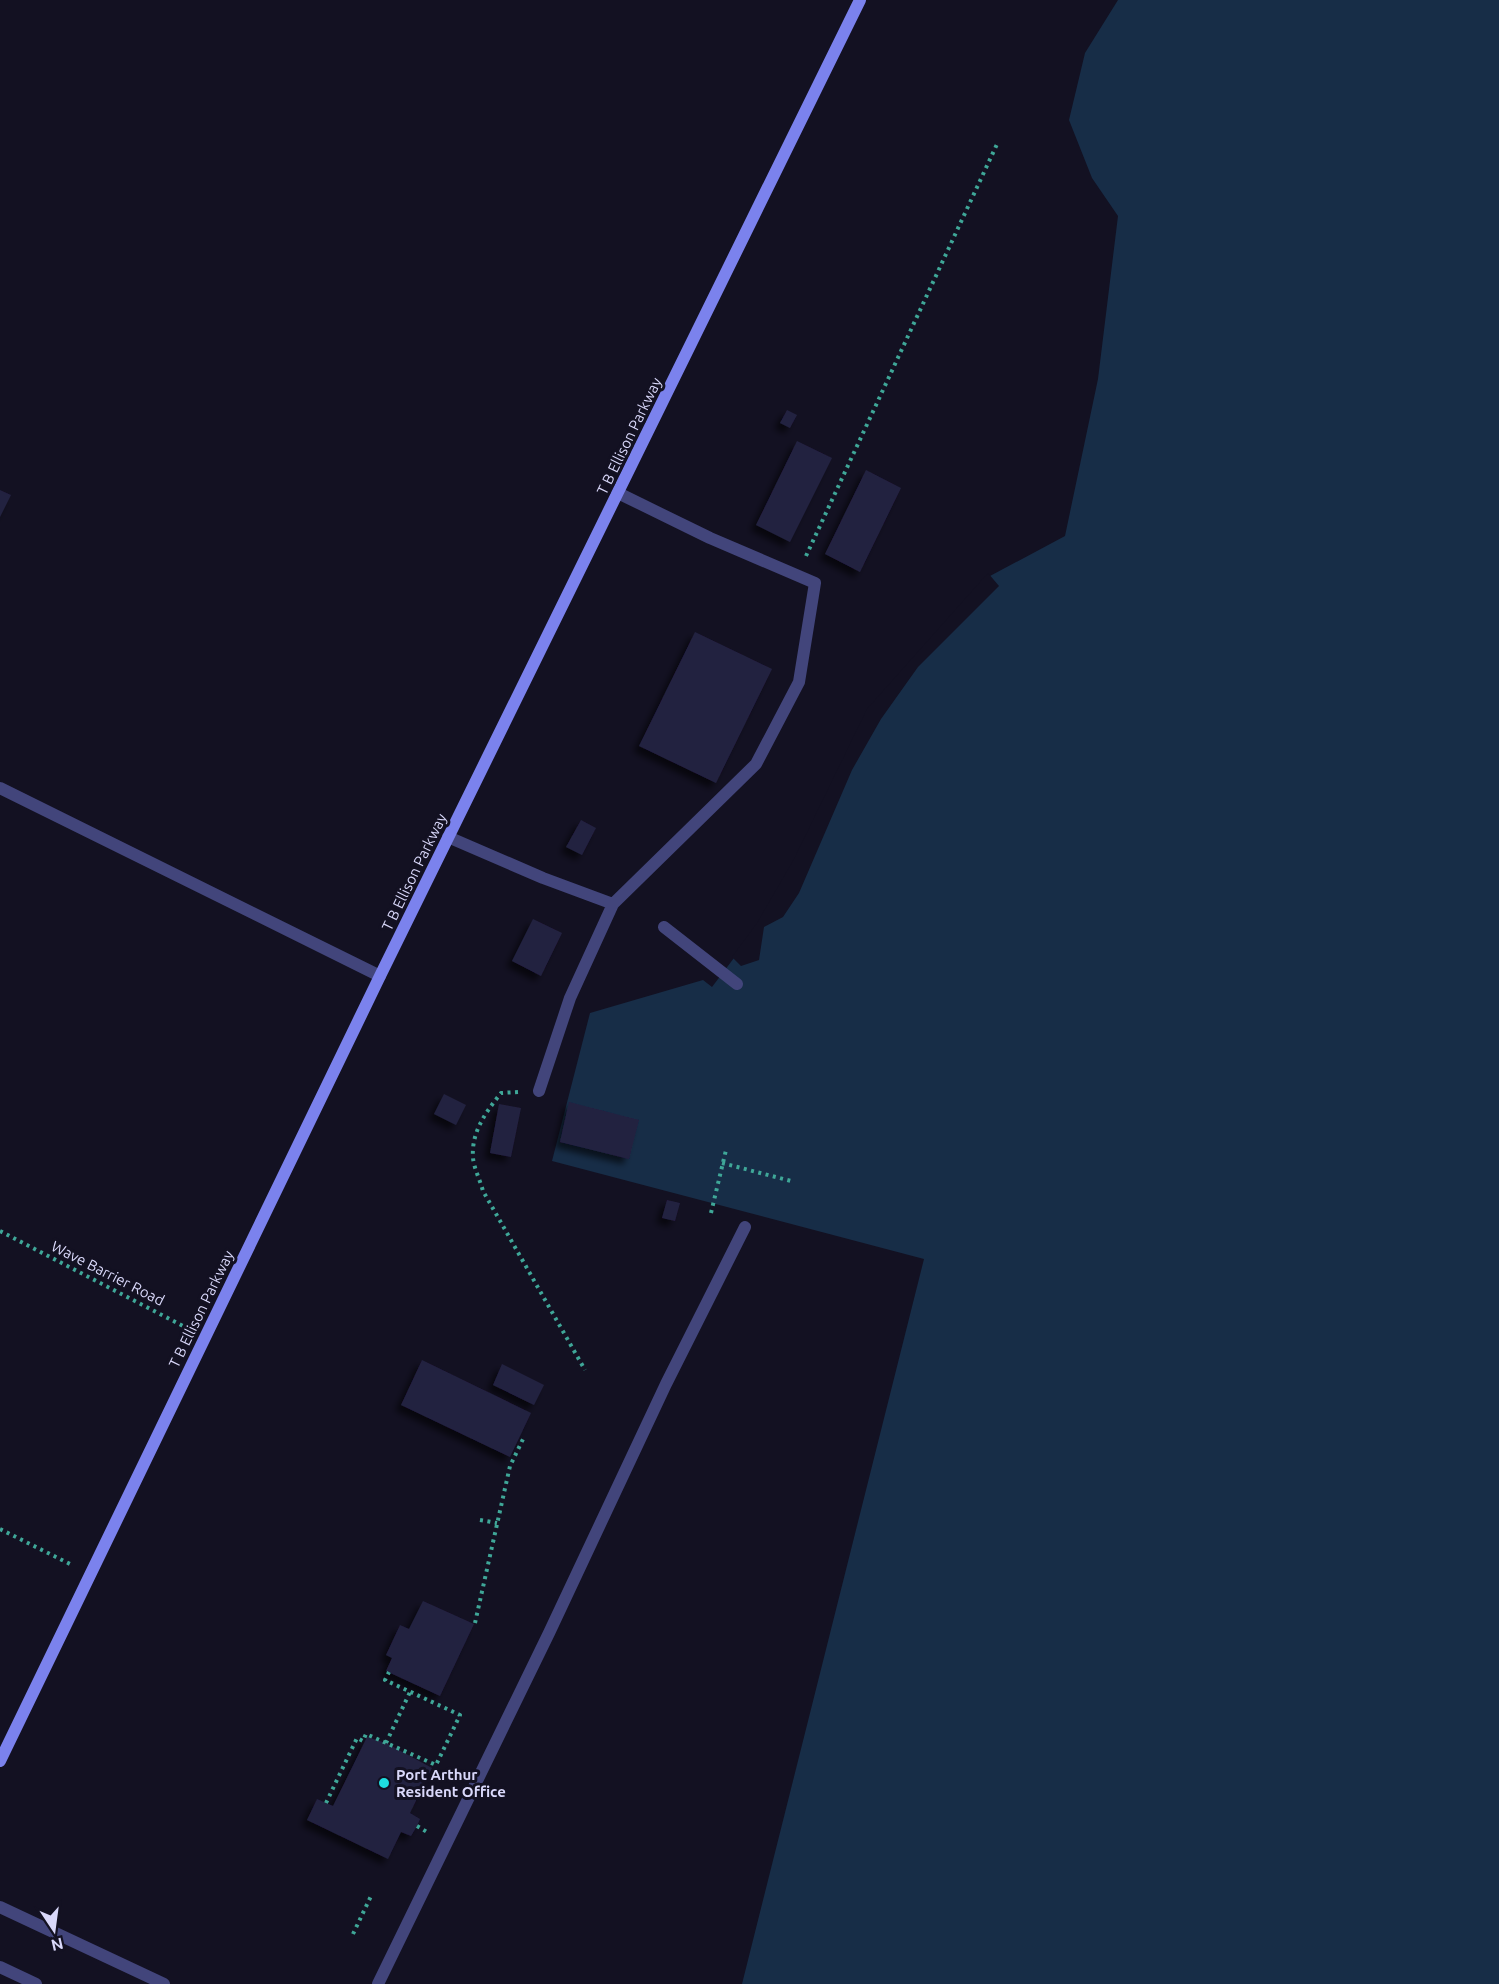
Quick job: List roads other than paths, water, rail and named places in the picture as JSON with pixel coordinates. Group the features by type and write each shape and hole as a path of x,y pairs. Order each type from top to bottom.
{"street":[{"name":"T B Ellison Parkway","path":"0,1761 380,976 860,0"},
{"path":"539,1091 570,998 613,904 756,764 800,681 815,583 710,538 618,493"},
{"path":"0,788 380,976"},
{"path":"448,837 543,878 613,904"},
{"path":"664,927 738,984"},
{"path":"378,1984 549,1633 666,1384 745,1227"},
{"path":"0,1907 164,1984"},
{"path":"0,1967 36,1984"}],"water":[{"path":"1118,0 1499,0 1499,1984 742,1984 924,1259 552,1161 590,1013 703,980 712,987 759,925 797,860 869,710 990,576 1065,536 1098,379 1118,216 1092,178 1069,120 1085,53"}],"place":[{"name":"Port Arthur Resident Office","path":"384,1783"}]}
